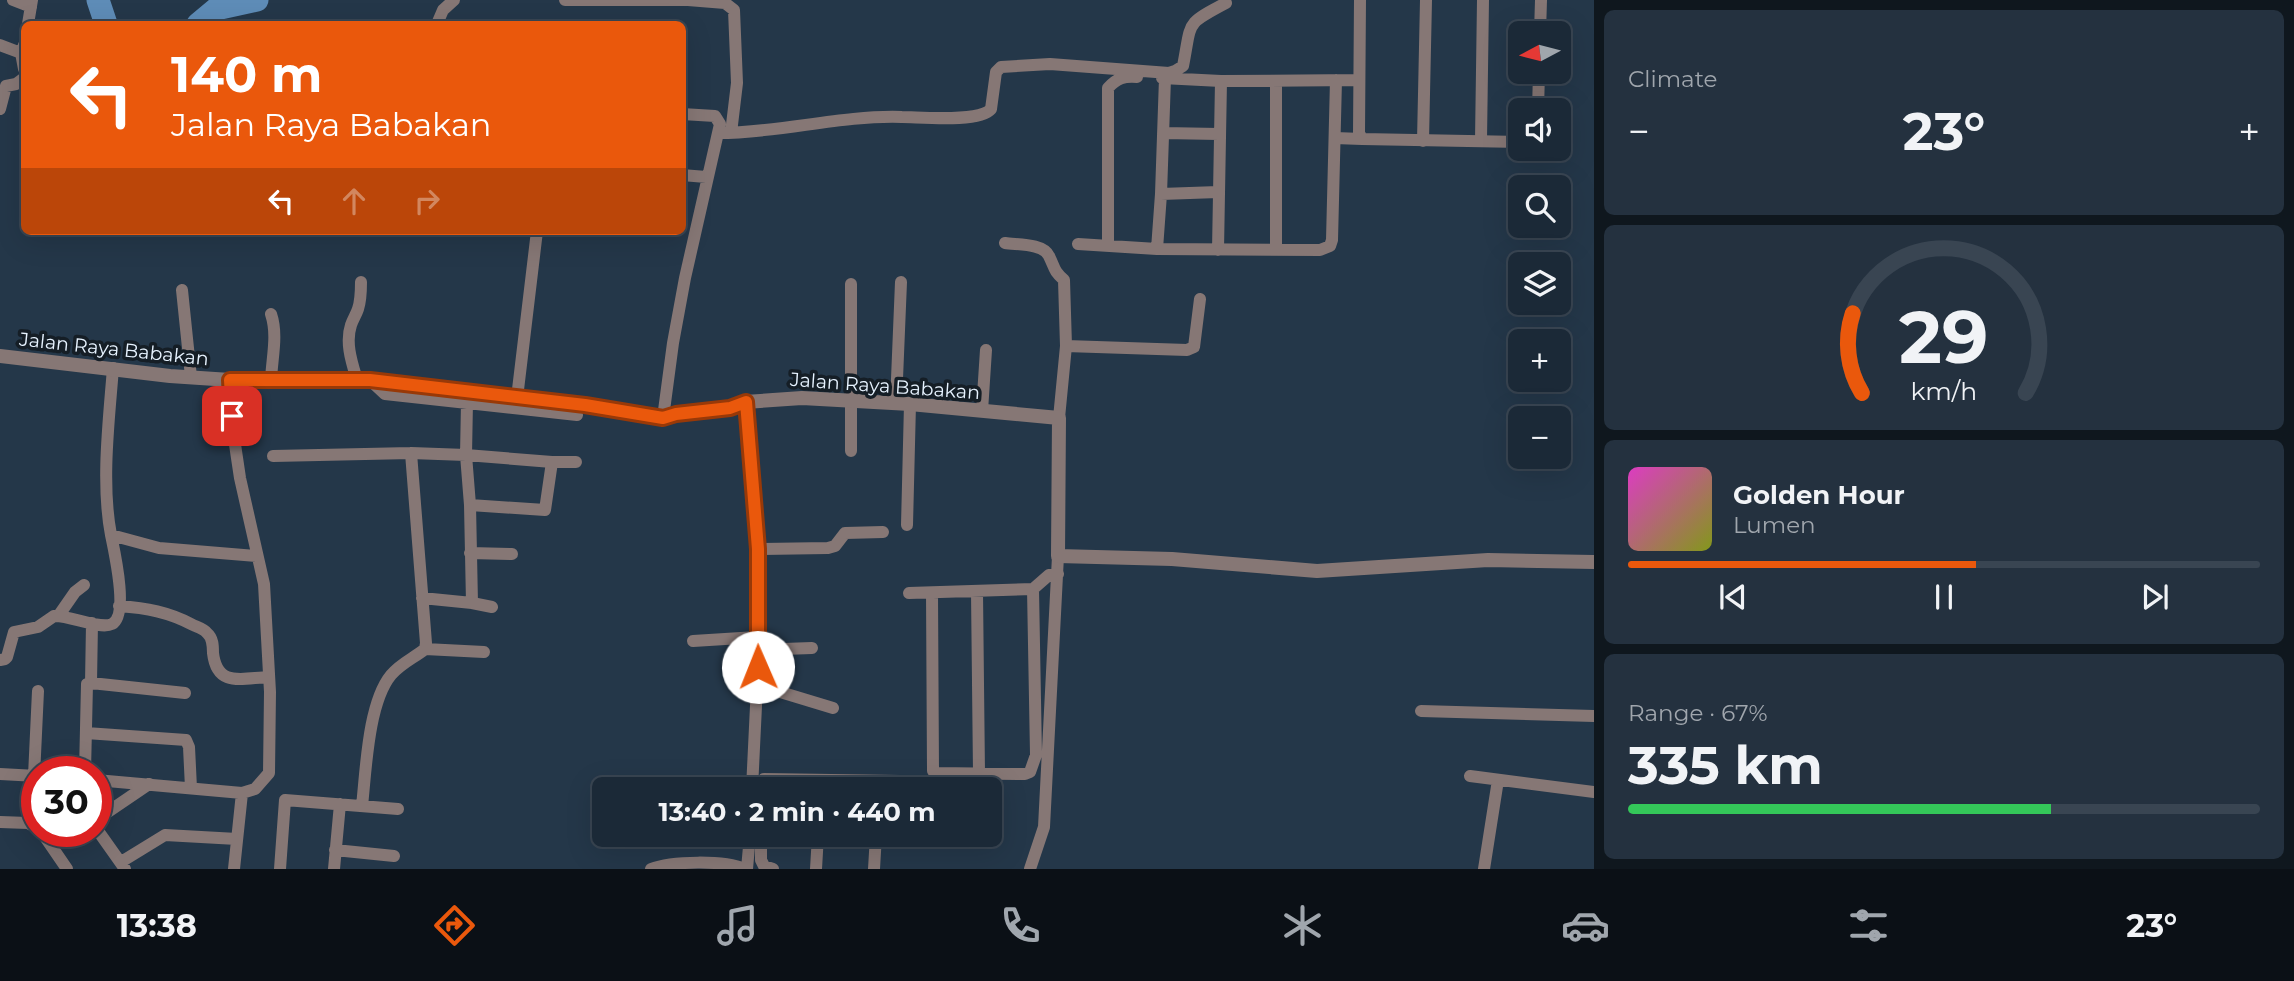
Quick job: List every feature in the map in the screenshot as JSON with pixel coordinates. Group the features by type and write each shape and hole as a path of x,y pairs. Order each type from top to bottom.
{"street":[{"path":"13,0 32,4"},
{"path":"438,21 443,10 454,0"},
{"path":"565,0 688,0 726,3 734,10 737,83 725,133 706,177 673,343 663,418"},
{"path":"1360,0 1358,80 1359,133 1362,139"},
{"path":"1423,141 1426,0"},
{"path":"1481,140 1483,0"},
{"path":"1540,21 1541,0"},
{"path":"725,133 775,130 845,119 984,114 991,109 996,72 1001,67 1050,64 1149,72 1175,71 1183,66 1189,29 1196,19 1226,3"},
{"path":"0,45 21,49"},
{"path":"1108,246 1108,88 1115,79 1128,76 1222,81 1358,80"},
{"path":"1157,249 1164,78"},
{"path":"0,109 6,86 21,80"},
{"path":"1078,244 1218,250 1320,250 1330,246 1336,80"},
{"path":"1218,250 1222,81"},
{"path":"1276,81 1276,249"},
{"path":"686,114 715,116 725,133"},
{"path":"1163,133 1219,134"},
{"path":"1335,138 1508,141"},
{"path":"686,175 706,177"},
{"path":"1161,194 1218,192"},
{"path":"517,398 537,235"},
{"path":"1005,243 1042,248 1048,253 1053,270 1064,280 1066,346 1059,418 1058,574 1044,827 1030,869"},
{"path":"361,282 358,311 351,325 349,339 351,360 363,380 385,394 577,415"},
{"path":"901,282 906,525"},
{"path":"851,284 851,451"},
{"path":"182,290 191,377"},
{"path":"1066,346 1187,350 1194,347 1200,299"},
{"path":"271,314 276,336 271,380"},
{"path":"982,411 986,350"},
{"name":"Jalan Raya Babakan","path":"0,356 230,380 363,380 585,405 663,418 730,408 746,402 802,398 903,403 1059,418"},
{"path":"0,660 7,657 14,632 38,627 54,616 92,623 116,622 119,570 107,506 113,368"},
{"path":"112,781 242,793 255,789 269,773 269,677 264,584 240,478 233,431 230,380"},
{"path":"467,402 466,455 472,603"},
{"path":"746,402 758,549 757,685 753,777"},
{"path":"411,453 425,649"},
{"path":"273,456 411,453 576,462"},
{"path":"470,505 545,510 552,462"},
{"path":"758,549 828,548 839,543 845,533 883,532"},
{"path":"111,535 159,548 257,556"},
{"path":"470,553 512,554"},
{"path":"1058,556 1172,559 1317,571 1488,560 1594,562"},
{"path":"909,593 1033,589 1049,575 1058,574"},
{"path":"59,615 75,592 84,585"},
{"path":"932,593 932,769 935,773 1025,774 1033,768 1036,755 1033,589"},
{"path":"977,592 979,773"},
{"path":"422,598 492,607"},
{"path":"119,606 146,608 177,616 208,633 212,642 215,667 224,676 231,679 269,677"},
{"path":"91,683 92,623"},
{"path":"693,641 757,643 812,649"},
{"path":"362,806 374,712 388,678 398,667 425,649 484,652"},
{"path":"85,756 86,687 91,683 185,693"},
{"path":"757,685 833,708"},
{"path":"36,756 38,691"},
{"path":"1422,711 1594,716"},
{"path":"86,733 186,740 189,747 191,788"},
{"path":"0,774 21,775"},
{"path":"1470,776 1594,792"},
{"path":"1484,869 1498,780"},
{"path":"112,809 149,784"},
{"path":"234,869 242,793"},
{"path":"279,869 283,801 287,799 398,809"},
{"path":"334,869 340,804"},
{"path":"0,822 21,824"},
{"path":"110,847 123,866 165,835 237,839"},
{"path":"52,847 67,869"},
{"path":"651,869 703,863 746,869 749,847"},
{"path":"761,847 761,860 765,868"},
{"path":"816,869 817,847"},
{"path":"874,869 875,847"},
{"path":"335,850 394,856"}],"waterway":[{"path":"98,0 105,21"},
{"path":"202,21 216,9 257,0"}],"route":[{"path":"232,416 230,380 370,380 585,405 663,418 730,408 746,402 758,549 758,667"}]}
